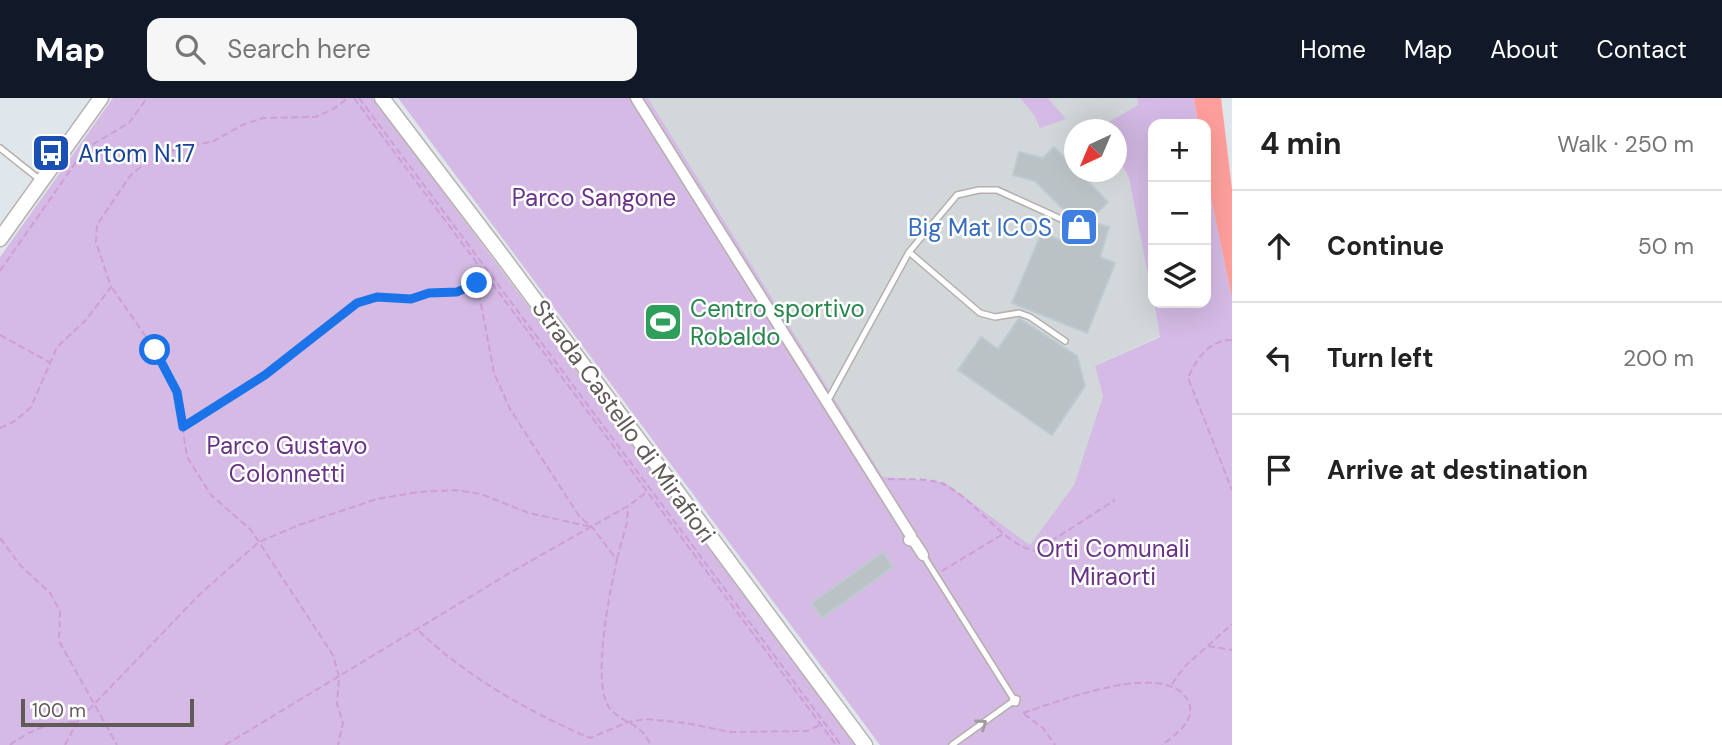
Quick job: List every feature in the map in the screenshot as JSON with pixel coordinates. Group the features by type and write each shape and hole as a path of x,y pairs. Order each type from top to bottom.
{"street":[{"path":"0,239 101,98"},
{"name":"Strada Castello di Mirafiori","path":"382,98 865,745"},
{"path":"636,98 923,555"}],"lane":[{"path":"0,148 42,181"},
{"path":"827,402 909,252 957,195 979,190 997,190 1061,219"},
{"path":"909,252 980,313 995,317 1018,313 1030,317 1065,341"},
{"path":"923,555 1013,700 952,745"}],"path":[{"path":"0,271 86,149 129,123 147,98"},
{"path":"338,745 343,723 337,704 339,677 333,655 251,530 211,495 187,457 177,392 155,350 111,287 96,242 97,225 130,176 145,163 174,150 214,141 242,125 263,118 315,117 332,110 348,98"},
{"path":"354,98 484,269"},
{"path":"359,98 836,745"},
{"path":"484,269 477,283 495,373 510,409 579,516 592,527 617,560"},
{"path":"183,427 265,375 357,303 377,297 411,299 429,293 457,292 477,283"},
{"path":"0,428 15,421 32,407 57,347 86,320 111,287"},
{"path":"0,335 52,363"},
{"path":"1232,340 1220,340 1196,359 1188,378 1232,490"},
{"path":"878,483 888,479 942,484 975,506 1021,546 1036,551 1115,500"},
{"path":"65,745 77,722 200,594 258,542 338,510 377,499 418,492 456,490 481,494 530,513 592,527"},
{"path":"225,745 649,491"},
{"path":"649,491 841,745"},
{"path":"628,506 627,522 605,614 603,691 610,709 646,733 650,745"},
{"path":"936,575 1005,533"},
{"path":"0,538 20,565 50,593 60,611 58,641 117,745"},
{"path":"1171,685 1185,666 1232,624"},
{"path":"419,630 438,648 529,709 590,738 628,722 645,719 686,723 730,732 807,731 825,723"},
{"path":"1207,646 1232,650"},
{"path":"1055,745 1043,728 1023,713 1101,687 1154,683 1171,685 1185,694 1191,708 1188,720 1177,734 1162,745"},
{"path":"10,745 34,730 52,723 77,722"}],"shaded area":[{"path":"648,98 1020,98 1034,115 1065,119 1064,182 1127,182 1127,174 1148,275 1148,308 1155,308 1160,336 1095,366 1103,396 1074,485 1030,545 944,482 883,478"},
{"path":"1048,98 1137,98 1138,105 1114,119 1065,119"},
{"path":"1194,98 1221,98 1232,189 1232,298 1211,198 1211,119 1197,119"}],"green space":[{"name":"Parco Gustavo Colonnetti","path":"113,98 373,98 856,745 0,745 0,257"},
{"name":"Parco Sangone","path":"398,98 648,98 883,477 944,482 1030,545 1074,485 1103,396 1095,366 1160,337 1155,308 1211,308 1211,198 1232,298 1232,745 880,745"},
{"path":"1020,98 1048,98 1066,119 1040,128 1034,115"},
{"path":"1137,98 1194,98 1197,119 1148,119 1148,275 1127,174 1127,119 1114,119 1138,105"}],"building":[{"path":"1054,147 1064,157 1064,182 1089,182 1108,202 1089,221 1109,227 1100,257 1115,263 1087,333 1012,303 1042,232 1064,242 1074,210 1062,208 1035,181 1013,175 1019,152 1043,158"},
{"path":"1019,318 1077,356 1085,386 1052,435 958,370 981,337 998,349"},
{"path":"883,552 893,567 822,618 812,603"}],"place":[{"name":"Artom N.17","path":"51,153"},
{"name":"Big Mat ICOS","path":"1079,227"},
{"name":"Centro sportivo Robaldo","path":"663,322"}],"route":[{"path":"155,350 177,392 183,427 265,375 357,303 377,297 411,299 429,293 457,292 477,283"}],"park label":[{"name":"Orti Comunali Miraorti","path":"1113,562"}]}
